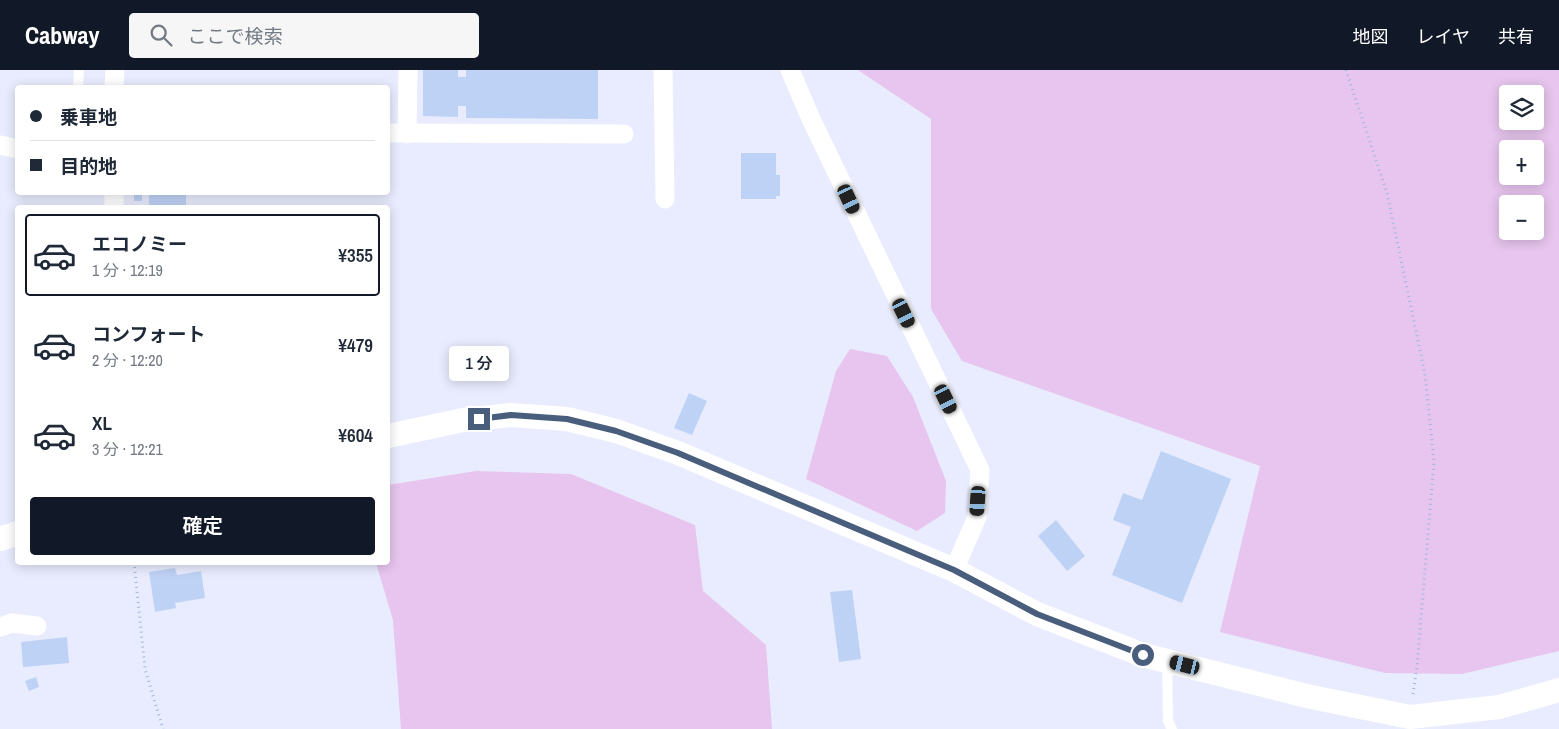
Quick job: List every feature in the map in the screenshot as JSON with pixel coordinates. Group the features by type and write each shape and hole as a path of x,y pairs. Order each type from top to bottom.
{"street":[{"path":"114,85 115,70"},
{"path":"407,134 408,70"},
{"path":"663,70 665,199"},
{"path":"790,70 815,128 980,470 977,517 954,570"},
{"path":"390,133 624,134"},
{"path":"0,145 15,148"},
{"path":"390,436 463,420 511,415 567,419 616,431 678,453 954,570 1037,614 1143,655 1311,696 1410,717 1499,707 1559,690"},
{"path":"0,539 15,534"},
{"path":"0,627 12,623 37,626"}],"lane":[{"path":"78,85 79,70"},
{"path":"1167,661 1168,720 1172,729"}],"path":[{"path":"1346,70 1387,193 1425,374 1434,462 1417,666 1410,717"},
{"path":"134,565 145,669 163,729"}],"shaded area":[{"path":"858,70 1559,70 1559,651 1462,674 1385,673 1220,632 1260,466 962,361 931,309 931,119"},
{"path":"850,349 887,356 913,397 946,481 945,513 917,531 806,479 836,371"},
{"path":"476,471 571,474 695,525 703,591 766,645 772,729 401,729 393,620 377,565 390,565 390,485"}],"building":[{"path":"423,70 458,70 458,77 466,77 466,70 598,70 598,119 466,118 466,106 458,106 458,117 423,116"},
{"path":"741,153 776,153 776,175 780,175 780,196 776,196 776,199 741,199"},
{"path":"134,195 142,195 142,201 134,201"},
{"path":"149,195 186,195 186,205 149,205"},
{"path":"689,393 707,401 692,435 674,428"},
{"path":"1161,451 1231,479 1182,603 1112,575 1131,527 1113,520 1123,493 1142,500"},
{"path":"1056,520 1085,556 1067,571 1038,536"},
{"path":"175,568 177,575 201,571 205,598 175,603 176,608 155,612 149,572"},
{"path":"852,590 861,659 839,662 830,592"},
{"path":"67,637 69,663 23,667 21,642"},
{"path":"36,677 39,687 29,691 25,681"}],"route":[{"path":"479,419 511,415 567,419 616,431 678,453 954,570 1037,614 1143,655"}]}
